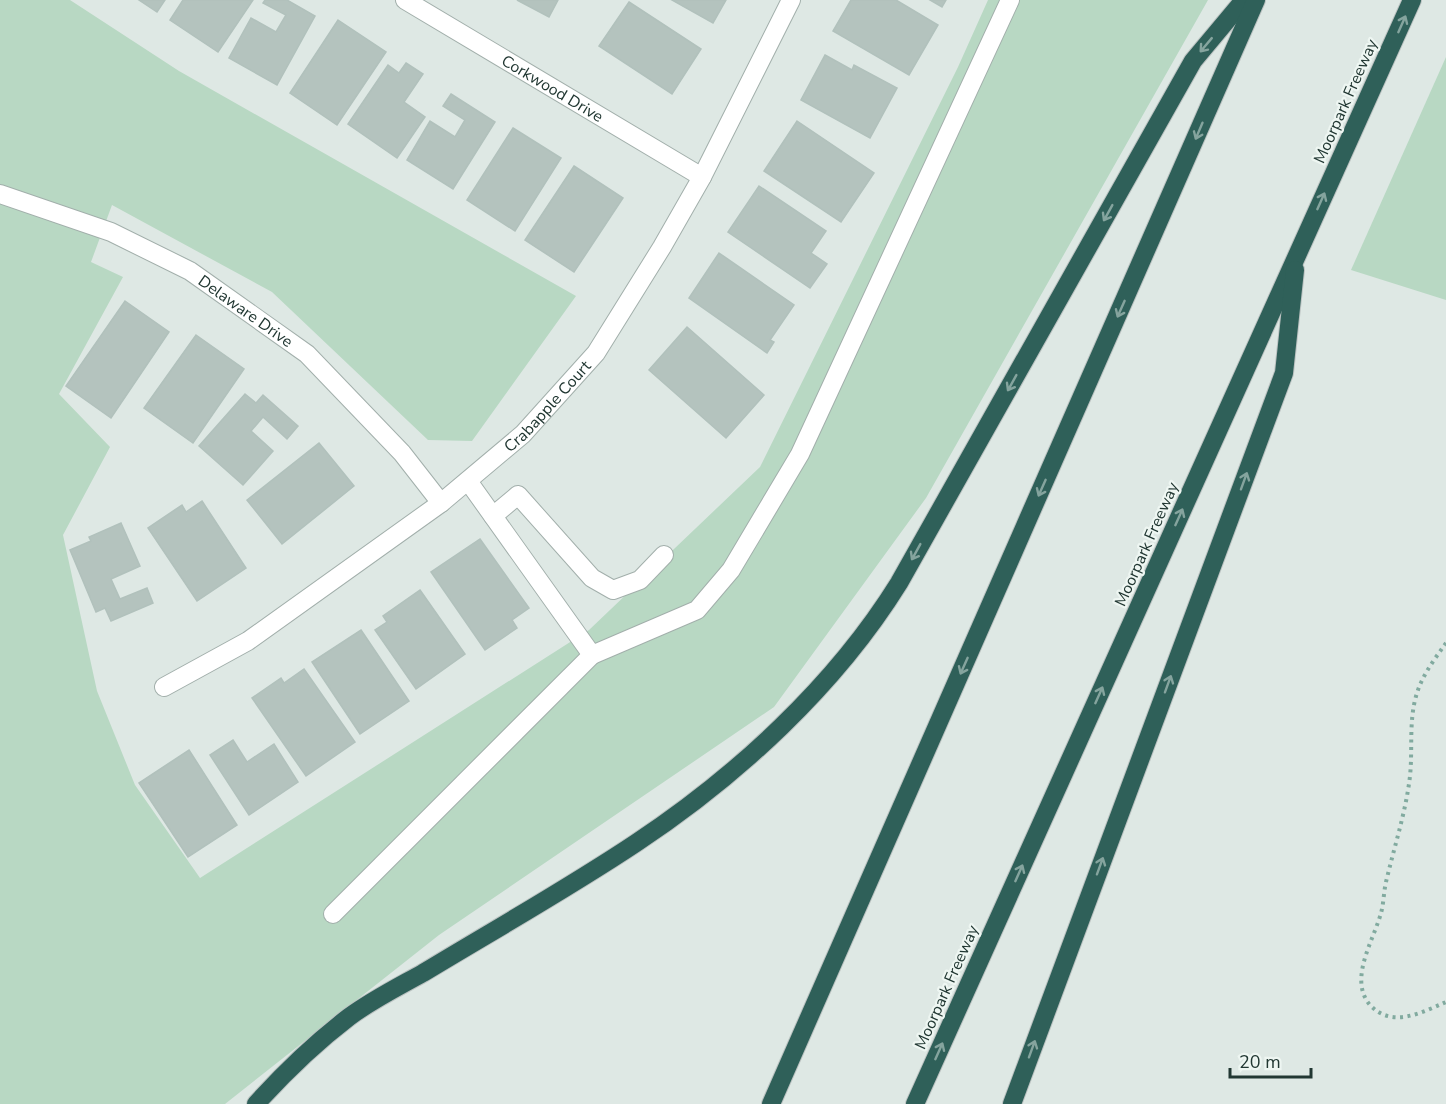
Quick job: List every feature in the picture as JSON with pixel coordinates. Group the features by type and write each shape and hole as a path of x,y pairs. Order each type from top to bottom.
{"highway":[{"path":"256,1104 285,1072 350,1017 637,843 717,782 775,731 841,663 875,620 899,583 1193,61 1244,0"},
{"path":"771,1104 1256,0"},
{"name":"Moorpark Freeway","path":"915,1104 1412,0"},
{"path":"1012,1104 1284,373 1297,254"}],"street":[{"name":"Corkwood Drive","path":"405,0 702,177"},
{"name":"Crabapple Court","path":"165,687 248,640 441,503 524,434 596,353 702,177 791,0"},
{"path":"333,914 592,655 697,610 731,570 800,454 1010,0"},
{"name":"Delaware Drive","path":"0,194 111,232 190,271 307,354 402,453 441,503"},
{"path":"468,480 592,655"},
{"path":"493,516 519,495 592,578 613,590 640,580 664,555"}],"path":[{"path":"1446,643 1418,689 1412,716 1410,776 1403,820 1386,880 1382,911 1364,961 1362,986 1370,1005 1386,1015 1401,1018 1417,1015 1446,1002"}],"green space":[{"path":"0,0 70,0 179,71 576,296 472,441 428,440 272,292 112,205 91,262 123,277 59,394 110,447 63,535 97,691 135,785 200,878 589,630 760,467 958,67 988,0 1208,0 926,498 774,707 439,935 225,1104 0,1104"},
{"path":"1446,57 1446,300 1351,270"}],"building":[{"path":"139,0 165,0 157,12"},
{"path":"183,0 253,0 218,52 170,20"},
{"path":"265,0 287,0 315,16 277,85 229,58 251,18 276,32 286,15 263,3"},
{"path":"517,0 558,0 549,17"},
{"path":"672,0 726,0 713,23"},
{"path":"851,0 896,0 938,25 909,75 833,31"},
{"path":"930,0 946,0 942,7"},
{"path":"629,2 701,49 672,94 599,46"},
{"path":"338,20 386,52 337,125 290,93"},
{"path":"825,55 852,70 854,65 897,88 870,138 801,100"},
{"path":"406,63 423,74 404,102 425,117 397,158 348,124 388,65 399,73"},
{"path":"451,94 495,122 453,189 407,160 430,121 455,137 465,120 443,106"},
{"path":"797,121 874,173 841,222 764,171"},
{"path":"513,128 561,158 515,231 467,200"},
{"path":"574,166 623,198 574,272 525,240"},
{"path":"759,186 826,231 811,253 827,264 810,288 728,232"},
{"path":"719,253 794,305 770,340 774,342 767,353 689,298"},
{"path":"125,301 169,332 111,418 66,386"},
{"path":"687,327 764,395 726,438 649,370"},
{"path":"196,335 244,369 193,443 144,408"},
{"path":"245,394 256,403 263,395 298,426 287,439 263,417 251,431 273,451 243,485 199,446"},
{"path":"319,443 354,486 282,544 247,500"},
{"path":"202,501 246,568 197,601 148,528 182,505 186,512"},
{"path":"121,523 140,566 111,579 120,599 147,588 153,603 111,621 105,608 96,612 70,550 91,541 89,537"},
{"path":"480,539 529,608 512,620 517,628 485,650 431,572"},
{"path":"420,590 465,654 416,689 375,630 387,622 383,616"},
{"path":"361,630 409,701 360,734 312,662"},
{"path":"304,669 355,742 306,776 252,698 281,678 284,683"},
{"path":"233,740 247,762 274,744 298,782 249,815 210,755"},
{"path":"189,750 237,825 188,857 139,783"}]}
